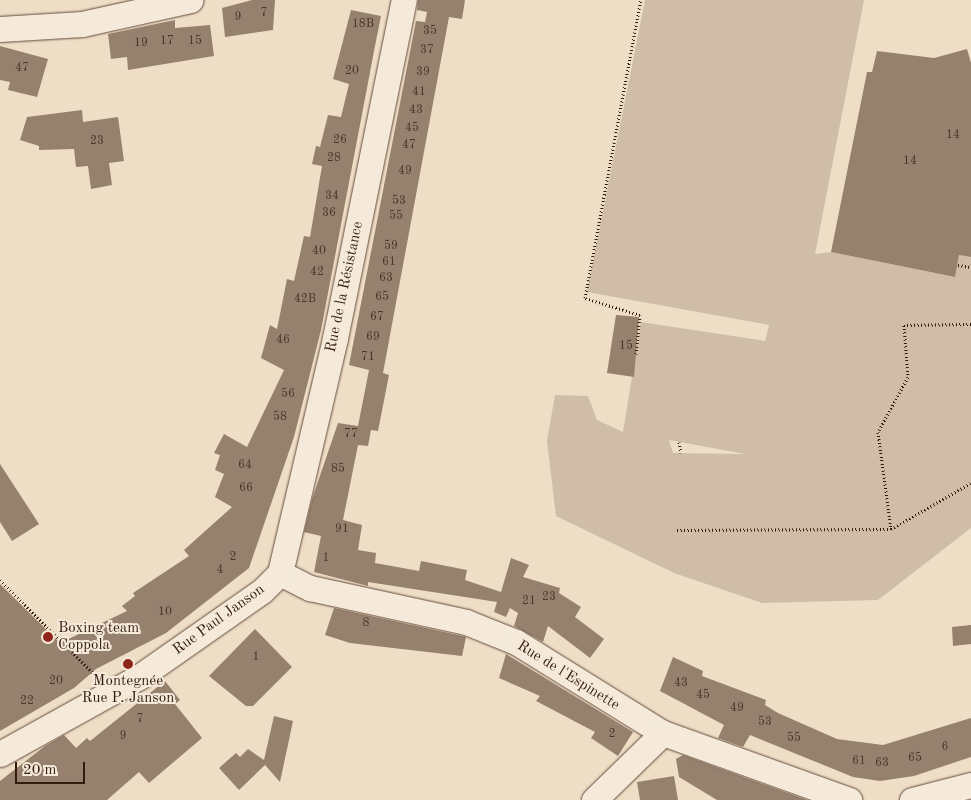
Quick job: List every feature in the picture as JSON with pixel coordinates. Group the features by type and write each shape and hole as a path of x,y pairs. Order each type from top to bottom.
{"street":[{"path":"0,28 82,24 190,0"},
{"name":"Rue de la Résistance","path":"280,573 335,338 404,0"},
{"name":"Rue Paul Janson","path":"0,754 111,691 228,615 280,573"},
{"name":"Rue de l'Espinette","path":"280,573 310,588 466,622 516,642 663,733 849,800"},
{"path":"594,800 663,733"},
{"path":"914,800 971,785"}],"path":[{"path":"636,354 640,315 585,298 641,0"},
{"path":"958,265 971,267"},
{"path":"891,529 878,432 908,376 904,325 971,324"},
{"path":"679,442 681,453"},
{"path":"677,530 891,529 971,483"},
{"path":"0,580 111,691"}],"shaded area":[{"path":"645,0 864,0 815,254 831,252 955,277 959,255 971,257 971,528 878,600 762,603 674,573 556,516 547,441 555,395 588,396 597,420 623,432 641,322 765,341 769,325 587,292","holes":["669,440 745,454 673,453"]}],"building":[{"path":"252,0 275,0 273,30 225,37 222,8"},
{"path":"418,0 465,0 462,19 449,17 383,373 389,375 378,431 371,430 368,446 358,445 343,520 362,525 358,550 376,553 375,563 419,571 421,561 467,570 465,580 501,592 511,558 529,565 523,577 560,588 559,593 581,607 575,617 604,639 590,658 548,626 543,642 514,626 518,613 510,608 506,617 494,612 497,602 368,582 368,586 314,572 321,536 304,532 312,499 338,423 358,426 369,370 349,365 416,21 425,22 427,12 417,10"},
{"path":"351,10 381,16 321,330 294,437 249,568 166,633 96,669 74,688 0,731 0,584 60,643 127,611 122,606 135,596 133,593 189,556 184,550 232,507 215,497 224,474 215,470 220,455 214,453 224,434 247,447 284,370 261,358 270,325 277,329 287,279 294,281 304,236 310,237 322,166 312,164 316,146 320,147 328,115 341,117 349,84 333,79"},
{"path":"175,20 175,28 210,25 214,56 128,70 127,57 111,59 108,34"},
{"path":"0,46 48,59 37,97 8,90 10,82 0,80"},
{"path":"967,49 971,63 971,257 959,255 955,277 831,252 867,72 872,72 877,51 934,58"},
{"path":"82,110 83,122 118,117 124,161 109,163 112,185 91,189 88,166 76,167 74,149 39,150 39,146 20,140 27,117"},
{"path":"616,315 639,317 634,377 607,373"},
{"path":"0,464 39,524 12,541 0,522"},
{"path":"334,608 466,637 462,656 350,643 325,635"},
{"path":"971,625 971,644 953,646 952,627"},
{"path":"255,629 292,667 253,706 246,706 209,676"},
{"path":"506,654 633,732 618,756 591,738 595,732 536,701 540,696 499,678"},
{"path":"673,657 703,671 702,676 766,700 765,705 778,713 837,739 883,745 971,718 971,757 914,776 880,781 853,777 750,735 743,747 718,738 724,725 660,691"},
{"path":"165,681 180,700 175,704 202,738 149,783 139,772 107,800 0,800 0,781 45,746 64,735 76,748 87,738 90,741"},
{"path":"274,716 293,721 280,782 265,765 239,790 219,768 236,753 240,757 248,749 264,760"},
{"path":"683,755 807,800 717,800 679,777 676,759"},
{"path":"674,776 678,800 640,800 637,782"}],"place":[{"name":"Boxing team Coppola","path":"48,637"},
{"name":"Montegnée Rue P. Janson","path":"128,664"}]}
